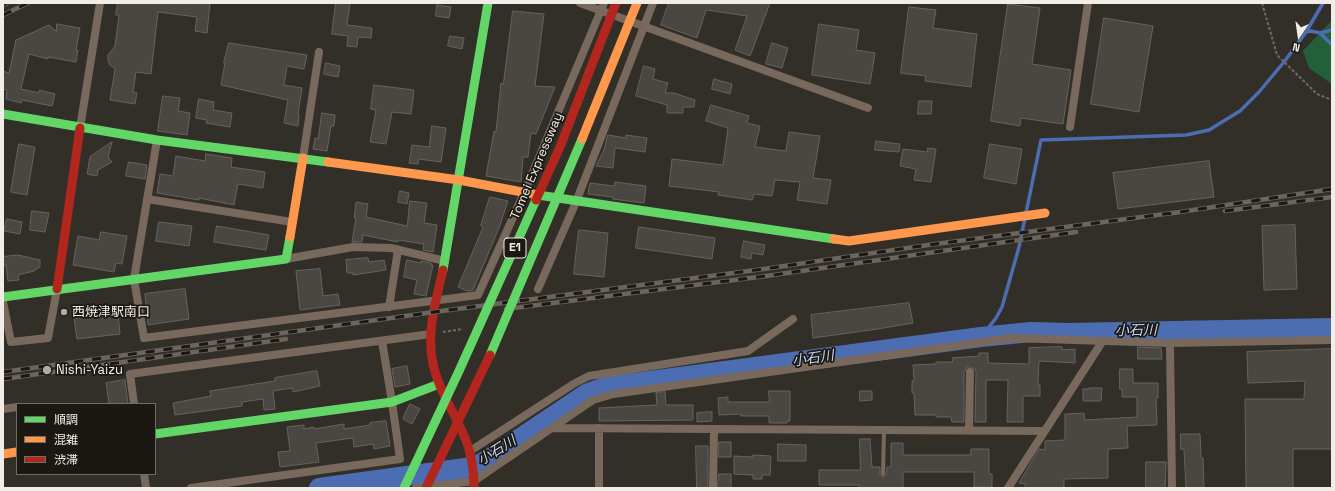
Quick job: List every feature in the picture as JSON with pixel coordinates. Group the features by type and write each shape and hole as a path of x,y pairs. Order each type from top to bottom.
{"main road":[{"path":"474,481 470,452 466,439 439,384 431,354 431,334 459,180 488,3"},
{"name":"Tomei Expressway","path":"404,488 453,385 560,147 616,3"},
{"name":"E1","path":"426,488 478,380 525,275 580,146 637,3"},
{"path":"3,116 157,140 303,158 459,180 576,202 849,241 1045,213"},
{"path":"57,289 80,128"},
{"path":"3,297 286,259 303,158"},
{"path":"156,434 392,402 439,384"},
{"path":"3,454 16,452"}],"street":[{"path":"80,128 100,3"},
{"path":"580,3 603,7 644,26 868,108"},
{"path":"538,289 576,202 653,3"},
{"path":"1070,127 1088,3"},
{"path":"157,140 134,279 144,338 478,295 524,193 603,7"},
{"path":"303,158 319,52"},
{"path":"148,199 292,222"},
{"path":"286,259 353,247 391,248 445,261"},
{"path":"389,307 398,250"},
{"path":"3,302 12,342 48,338 57,289"},
{"path":"470,452 575,383 589,376 748,352 793,319"},
{"path":"134,403 130,374 431,334"},
{"path":"416,488 474,481 593,400 613,394 1012,338 1170,343 1332,340"},
{"path":"191,488 400,459 382,341"},
{"path":"1008,488 1102,342"},
{"path":"1170,343 1172,488"},
{"path":"969,431 970,372"},
{"path":"3,409 16,407"},
{"path":"552,428 1044,431"},
{"path":"599,428 599,488"},
{"path":"714,429 714,488"},
{"path":"144,475 146,488"}],"lane":[{"path":"883,474 884,430"}],"path":[{"path":"1262,3 1277,55 1317,94 1332,100"}],"green space":[{"path":"1332,20 1332,84 1309,68 1303,51"}],"building":[{"path":"118,3 210,3 207,33 195,31 197,17 158,12 151,74 136,72 133,92 137,93 135,104 110,100 115,69 108,61 108,55 115,46 119,15 116,15"},
{"path":"336,3 350,3 347,25 372,28 371,38 358,37 357,47 347,46 348,36 332,34"},
{"path":"669,3 770,3 750,56 735,50 747,16 706,10 697,38 661,25"},
{"path":"1008,4 1040,8 1032,64 1071,70 1063,124 1021,118 1020,126 991,121"},
{"path":"437,5 451,7 449,18 436,16"},
{"path":"909,7 936,10 933,28 977,34 971,87 925,81 926,76 901,73"},
{"path":"513,11 544,14 535,86 555,87 536,134 531,133 528,157 523,157 521,182 486,176 494,131 496,132 501,83 503,84"},
{"path":"1104,18 1153,26 1139,112 1091,104"},
{"path":"57,24 80,28 76,50 78,50 76,62 48,57 48,59 29,54 21,89 39,93 39,90 55,94 52,106 22,100 21,103 6,99 7,90 3,89 3,71 9,73 16,40 49,25 56,31"},
{"path":"819,24 859,30 856,50 875,53 870,84 812,75"},
{"path":"450,36 464,38 462,49 448,46"},
{"path":"229,43 307,55 304,69 287,66 284,85 302,88 298,114 298,126 284,123 288,100 221,85"},
{"path":"772,43 788,48 782,68 766,64"},
{"path":"326,63 340,66 338,77 324,74"},
{"path":"644,66 655,69 653,79 668,83 665,93 674,93 695,100 694,107 683,107 683,113 667,113 667,105 636,96"},
{"path":"714,79 732,84 730,94 712,89"},
{"path":"374,85 414,90 411,114 392,112 386,144 370,142 376,110 371,109"},
{"path":"163,96 180,98 178,111 190,113 187,135 158,131"},
{"path":"199,99 214,102 213,110 232,113 230,127 206,123 207,120 196,118"},
{"path":"919,101 932,101 931,114 918,114"},
{"path":"711,105 749,116 747,123 760,126 755,147 786,151 789,132 820,136 813,178 831,180 827,204 797,200 800,182 775,180 772,196 754,194 752,200 718,195 719,192 669,186 672,159 723,165 728,128 706,121"},
{"path":"322,113 335,115 334,126 331,126 327,151 313,149 315,138 318,139"},
{"path":"432,126 446,128 441,162 419,159 418,164 409,163 412,145 429,147"},
{"path":"608,135 626,138 626,135 647,138 645,152 615,148 613,168 596,166 604,150"},
{"path":"876,141 900,144 899,152 875,150"},
{"path":"112,142 108,157 112,162 98,170 97,176 87,174 90,157"},
{"path":"19,144 35,147 27,195 11,192"},
{"path":"990,144 1022,149 1016,184 984,178"},
{"path":"928,148 936,149 931,182 914,180 916,169 900,166 903,149 927,152"},
{"path":"206,154 232,158 231,167 265,172 263,188 238,184 234,205 199,198 199,200 157,193 160,174 173,176 176,156 205,161"},
{"path":"1209,161 1214,197 1118,209 1113,173"},
{"path":"129,162 147,165 145,179 126,176"},
{"path":"615,182 646,186 644,203 588,194 590,183 614,186"},
{"path":"400,191 409,193 407,204 398,202"},
{"path":"490,197 508,201 499,228 473,290 467,291 458,287 483,227 481,226"},
{"path":"410,201 427,203 424,223 437,225 433,252 423,250 424,244 398,240 398,242 363,235 362,242 352,242 356,218 354,218 356,202 368,204 366,217 407,226"},
{"path":"32,211 49,213 45,232 30,230"},
{"path":"7,219 22,222 20,234 4,231"},
{"path":"159,222 192,226 189,246 156,241"},
{"path":"1295,225 1297,289 1264,290 1262,226"},
{"path":"217,226 269,235 266,250 214,242"},
{"path":"639,227 715,238 712,259 636,248"},
{"path":"579,230 608,233 604,277 574,274"},
{"path":"101,232 127,236 122,264 116,263 114,272 73,265 78,236 99,240"},
{"path":"744,241 765,245 763,255 752,253 751,259 741,257"},
{"path":"18,255 40,260 40,267 34,271 18,275 19,280 8,281 6,265 3,266 3,257"},
{"path":"368,258 369,262 384,260 386,270 353,275 353,273 347,273 346,260"},
{"path":"407,260 421,263 421,261 431,263 431,265 433,265 426,296 414,294 417,280 404,277"},
{"path":"320,269 323,296 338,294 340,305 300,310 296,271"},
{"path":"185,289 189,319 148,325 145,294"},
{"path":"909,303 913,323 813,338 811,315"},
{"path":"118,314 120,334 77,339 74,319"},
{"path":"1062,347 1062,350 1075,349 1075,363 1039,361 1038,385 1040,385 1040,396 1023,396 1023,422 1007,422 1008,380 986,380 986,422 975,422 976,372 975,369 970,367 967,367 964,372 964,422 952,422 951,417 915,415 914,393 912,393 912,381 914,381 913,365 936,364 936,362 953,362 952,358 979,356 979,353 988,353 988,363 1029,364 1029,348"},
{"path":"1138,347 1161,348 1162,359 1138,359"},
{"path":"1332,349 1332,449 1293,449 1293,488 1246,488 1245,399 1304,399 1305,381 1248,383 1247,352"},
{"path":"407,366 410,384 395,387 392,369"},
{"path":"1120,369 1133,369 1133,383 1158,383 1158,398 1156,398 1157,425 1127,426 1128,448 1108,449 1108,478 1064,479 1064,488 1025,488 1025,484 1019,483 1039,449 1045,450 1045,441 1065,440 1065,414 1084,413 1085,420 1137,417 1137,397 1122,397 1122,389 1120,389"},
{"path":"317,371 320,386 293,392 292,388 273,391 275,409 264,410 263,399 242,402 242,406 175,415 173,403 211,396 210,391 275,381 275,378"},
{"path":"125,380 128,403 109,403 106,383"},
{"path":"1102,388 1101,401 1083,401 1083,389"},
{"path":"769,391 790,391 790,421 787,421 787,423 769,423 769,416 741,416 741,414 719,415 718,398 728,397 728,402 769,402"},
{"path":"860,391 872,391 872,400 860,401"},
{"path":"665,392 666,405 693,405 693,420 599,421 599,408 657,405 656,393"},
{"path":"410,404 420,409 412,424 403,419"},
{"path":"712,412 712,421 697,422 697,413"},
{"path":"386,421 390,446 374,449 373,444 354,447 353,438 316,443 319,462 280,467 278,452 290,451 287,427 304,425 304,429 314,427 314,429 344,424 344,429"},
{"path":"1181,434 1200,434 1201,458 1203,458 1204,488 1186,488 1184,449 1181,449"},
{"path":"860,439 870,439 872,467 880,467 880,475 883,477 886,475 887,467 891,467 891,443 903,443 903,455 971,455 971,449 989,449 989,474 992,474 992,487 974,487 974,472 903,472 903,488 859,488 859,485 819,485 819,470 860,470"},
{"path":"719,442 731,442 731,457 719,457"},
{"path":"778,444 806,445 806,461 778,461"},
{"path":"696,446 708,446 708,488 697,488"},
{"path":"753,455 771,456 770,475 762,475 762,479 753,479 753,475 734,474 734,456 753,457"},
{"path":"1146,462 1166,462 1165,488 1146,488"},
{"path":"719,474 731,474 731,488 718,488"}],"waterway":[{"path":"981,337 996,318 1002,307 1019,247 1041,140 1186,135 1209,130 1240,111 1259,92 1306,32 1323,3"},
{"path":"1306,32 1311,31 1320,33 1332,30"},
{"path":"1320,33 1332,45"},
{"name":"小石川","path":"319,488 478,465 586,394 605,387 981,337 1031,332 1068,333 1332,328"}],"railway":[{"path":"3,5 7,3"},
{"path":"3,15 28,3"},
{"path":"3,372 434,312 764,269 928,245 1180,212 1332,189"},
{"path":"1225,211 1332,197"},
{"path":"506,309 766,276 1076,232"},
{"path":"3,379 286,339"}],"traffic: fast":[{"path":"443,270 488,3"},
{"path":"3,114 157,140 328,162"},
{"path":"490,355 582,139"},
{"path":"538,195 834,239"},
{"path":"404,488 459,371 536,200"},
{"path":"3,297 286,259 290,237"},
{"path":"156,434 392,402 439,384"}],"traffic: slow":[{"path":"582,139 637,3"},
{"path":"290,237 303,158"},
{"path":"328,162 459,180 538,195"},
{"path":"834,239 849,241 1045,213"},
{"path":"3,454 16,452"}],"traffic: jam":[{"path":"536,200 560,147 616,3"},
{"path":"57,289 80,128"},
{"path":"443,270 431,328 431,352 439,384 469,448 474,477 474,488"},
{"path":"426,488 490,355"}],"place":[{"name":"西焼津駅南口","path":"64,312"},
{"name":"Nishi-Yaizu","path":"47,370"}]}
